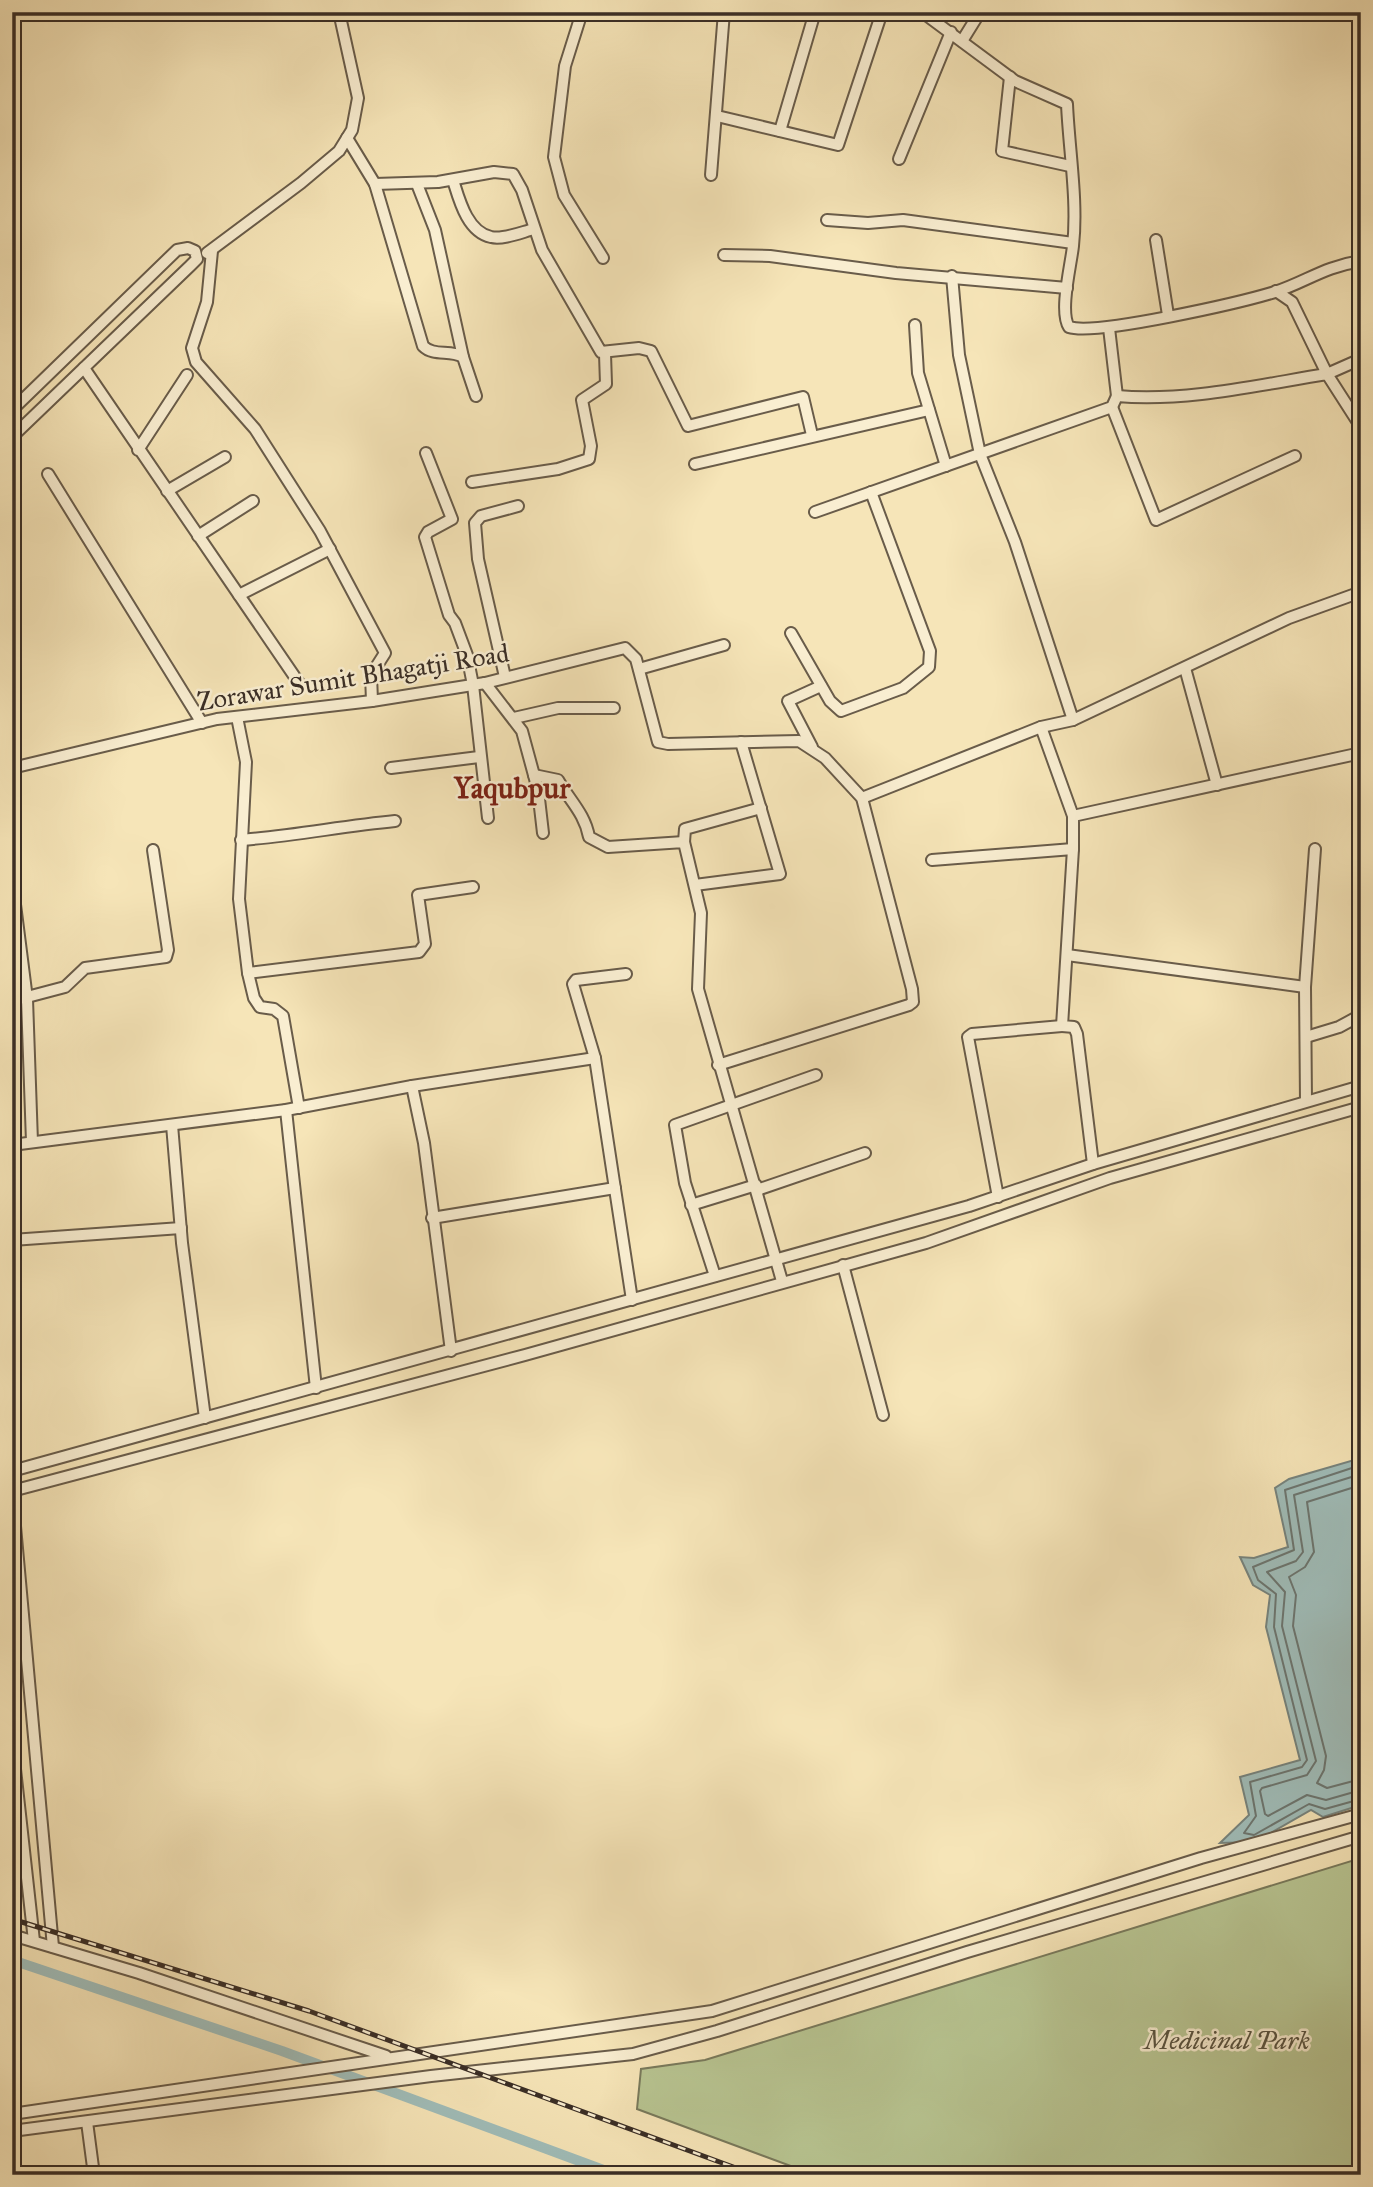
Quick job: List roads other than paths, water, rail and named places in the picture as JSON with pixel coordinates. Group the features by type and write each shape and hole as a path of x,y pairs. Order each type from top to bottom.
{"street":[{"path":"12,438 197,258 212,251 338,151 352,130 358,98 339,12"},
{"path":"582,12 565,66 554,157 564,195 603,258"},
{"path":"710,175 724,12"},
{"path":"780,131 815,12"},
{"path":"717,116 838,145 882,12"},
{"path":"922,12 941,18 951,32 1010,77 1066,104 1073,243 1065,322 1069,327 1109,328 1276,291 1333,265 1361,261"},
{"path":"962,41 980,12"},
{"path":"899,159 951,32"},
{"path":"1010,77 1002,150 1070,166"},
{"path":"347,138 375,184 420,340 432,352 452,352 463,357"},
{"path":"375,184 416,184 494,173 513,174 522,190 534,229 592,342 606,354 606,384 582,400 591,446 589,459 558,469 472,482"},
{"path":"453,180 464,213 487,236 496,237 534,229"},
{"path":"416,184 435,230 463,357 476,396"},
{"path":"827,220 868,223 903,220 1073,243"},
{"path":"1156,240 1168,315"},
{"path":"12,410 177,250 188,248 194,251 197,258"},
{"path":"212,251 207,302 192,348 196,362 255,429 330,549 385,653 371,675 372,701"},
{"path":"724,254 770,256 896,273 1067,288"},
{"path":"952,276 959,355 980,454 1015,542 1073,720"},
{"path":"1276,291 1292,302 1327,374 1361,427"},
{"path":"915,325 918,373 946,466"},
{"path":"1109,328 1114,402 1156,520 1295,456"},
{"path":"606,354 639,348 651,351 688,426 803,397 812,435"},
{"path":"815,512 980,454 1114,402 1209,393 1327,374 1361,359"},
{"path":"84,368 299,683"},
{"path":"138,450 187,374"},
{"path":"695,464 812,435 929,411"},
{"path":"426,453 452,520 428,532 425,537 449,615 455,623 467,655 473,685 479,757 488,818"},
{"path":"167,491 225,457"},
{"path":"48,474 202,723"},
{"path":"791,633 821,686 836,709 841,711 903,688 929,667 929,651 871,492"},
{"path":"198,536 253,501"},
{"path":"505,677 478,559 475,523 481,516 518,506"},
{"path":"239,595 330,549"},
{"path":"862,798 1041,727 1073,720 1289,618 1361,592"},
{"path":"718,1065 913,1002 862,798 814,750 799,741 659,742 639,669 724,645"},
{"name":"Zorawar Sumit Bhagatji Road","path":"12,768 202,723 485,683 625,648 632,652 639,669"},
{"path":"1185,668 1217,785"},
{"path":"485,683 522,731 534,775 543,833"},
{"path":"814,750 788,701 821,686"},
{"path":"514,718 558,709 614,708"},
{"path":"237,717 246,762 238,882 248,973 254,998 260,1007 274,1009 283,1016 299,1108"},
{"path":"1041,727 1073,816 1062,1026"},
{"path":"695,885 780,874 741,742"},
{"path":"1073,816 1361,753"},
{"path":"391,768 479,757"},
{"path":"534,775 558,780 574,808 586,818 589,837 608,847 684,842"},
{"path":"761,808 685,829 684,842 701,913 698,989 782,1281"},
{"path":"241,841 300,836 320,829 395,821"},
{"path":"932,860 1073,849"},
{"path":"1306,1101 1305,987 1315,849"},
{"path":"12,1001 27,999 71,984 85,968 166,957 168,950 153,850"},
{"path":"12,881 27,999 32,1142"},
{"path":"248,973 419,952 425,944 418,895 473,887"},
{"path":"1067,955 1305,987"},
{"path":"626,974 574,982 595,1058 632,1300"},
{"path":"1306,1037 1339,1027 1361,1015"},
{"path":"998,1197 968,1037 972,1034 1074,1027 1093,1164"},
{"path":"12,1145 286,1110 412,1086 595,1058"},
{"path":"715,1276 691,1205 675,1136 675,1125 816,1074"},
{"path":"412,1086 424,1143 451,1351"},
{"path":"12,1471 998,1197 1106,1160 1361,1086"},
{"path":"53,1947 34,1763 12,1492 525,1355 782,1281 926,1243 1110,1178 1361,1107"},
{"path":"286,1110 316,1388"},
{"path":"173,1125 181,1228 205,1418"},
{"path":"691,1205 757,1188 865,1153"},
{"path":"1106,1160 1110,1178"},
{"path":"432,1218 615,1188"},
{"path":"12,1240 181,1228"},
{"path":"843,1265 883,1415"},
{"path":"12,1742 34,1941"},
{"path":"13,1766 34,1763"},
{"path":"12,2114 111,2097 712,2011 1200,1858 1361,1814"},
{"path":"12,2132 114,2116 431,2076 633,2054 1361,1836"},
{"path":"12,1935 384,2058"},
{"path":"111,2097 114,2116"},
{"path":"86,2122 94,2175"}],"water":[{"path":"1361,1458 1361,1805 1323,1817 1311,1810 1255,1842 1220,1843 1249,1815 1240,1777 1300,1760 1266,1627 1270,1595 1253,1585 1240,1557 1254,1558 1288,1547 1275,1488 1289,1479"}],"waterway":[{"path":"12,1960 282,2051 617,2175"}],"railway":[{"path":"12,1919 309,2011 755,2175"}],"district":[{"name":"Yaqubpur","path":"512,788"}],"park label":[{"name":"Medicinal Park","path":"1227,2040"}]}
